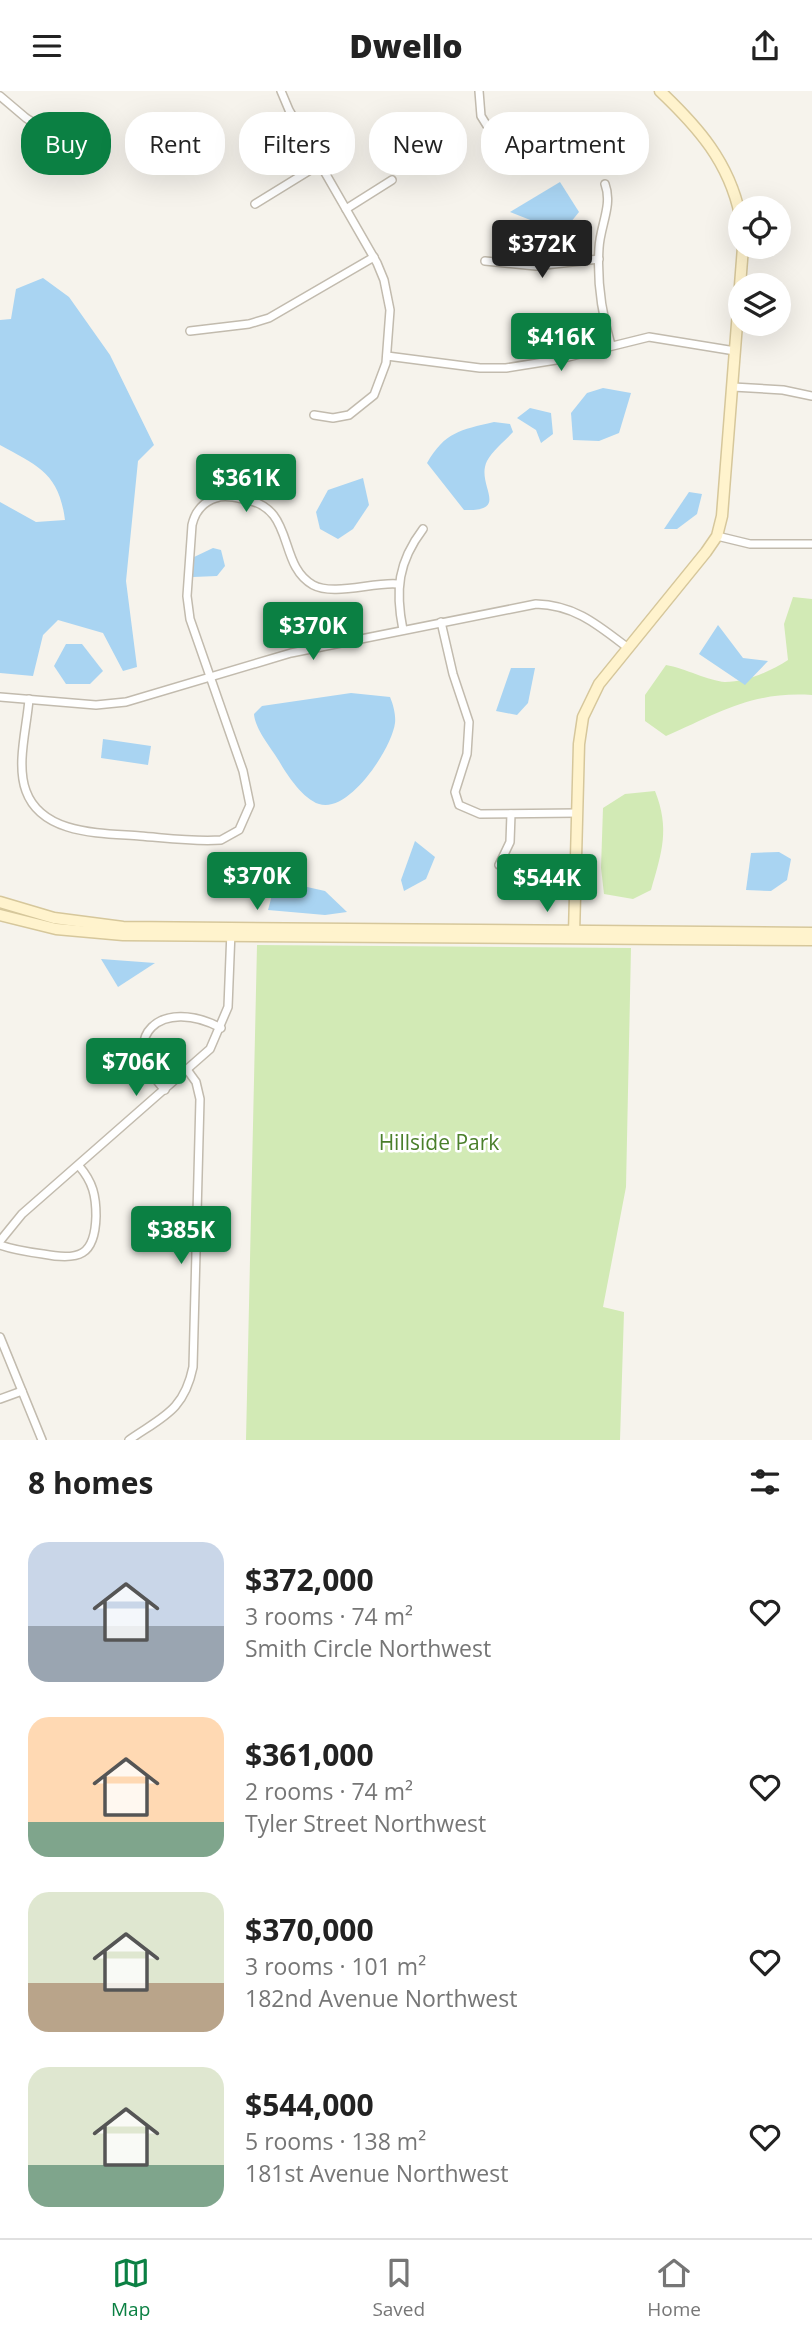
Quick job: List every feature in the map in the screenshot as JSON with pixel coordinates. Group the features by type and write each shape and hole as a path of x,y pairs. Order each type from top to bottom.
{"main road":[{"path":"660,91 711,145 732,184 735,196"},
{"path":"574,934 579,744 583,717 599,684 717,536 724,509 742,259"},
{"path":"0,902 86,924 231,932"},
{"path":"0,915 85,933 812,933"},
{"path":"574,934 812,940"}],"street":[{"path":"281,91 290,112"},
{"path":"479,91 481,115"},
{"path":"0,96 21,114"},
{"path":"255,204 302,175"},
{"path":"314,415 341,417 362,407 379,387 387,356 389,300 374,257 326,175"},
{"path":"346,209 392,180"},
{"path":"605,184 609,201 599,259 602,301 611,345"},
{"path":"190,331 248,324 270,317 374,257"},
{"path":"485,261 536,266 599,259"},
{"path":"387,356 480,368 506,368 659,337 706,349 735,351"},
{"path":"733,387 783,390 812,396"},
{"path":"29,699 23,777 26,793 40,813 62,825 90,832 221,840 239,830 247,819 250,805 243,771 190,619 187,596 194,519 209,501 221,497 246,499 270,510 278,520 299,572 315,586 331,589 377,582 397,584"},
{"path":"403,630 397,584 401,566 423,529"},
{"path":"717,536 750,544 812,544"},
{"path":"0,697 106,705 136,700 291,653 522,606 548,604 586,617 628,648"},
{"path":"442,622 453,674 469,722 468,744 456,785 456,799 472,812 578,813"},
{"path":"499,865 509,842 511,814"},
{"path":"79,1166 90,1181 96,1199 96,1231 88,1249 75,1257 61,1258 0,1243 22,1214 210,1049 221,1028 230,995 231,932"},
{"path":"165,1090 146,1067 145,1040 149,1028 163,1019 175,1017 195,1018 221,1028"},
{"path":"129,1440 163,1420 178,1405 190,1381 193,1367 200,1098 196,1082 188,1071"},
{"path":"0,1337 43,1440"},
{"path":"0,1399 22,1391"}],"green space":[{"path":"793,597 812,599 812,695 771,696 753,700 666,736 645,721 645,695 666,665 725,682 758,675 788,660 784,624"},
{"path":"655,791 662,817 663,840 651,890 633,899 604,894 601,868 603,808 625,794"},
{"name":"Hillside Park","path":"257,945 631,948 626,1187 603,1307 624,1312 620,1440 246,1440"}],"water":[{"path":"560,182 579,212 566,228 543,225 510,212"},
{"path":"43,278 69,297 110,355 154,445 138,461 126,581 137,667 123,671 103,633 58,620 43,635 33,676 0,673 0,502 36,522 65,520 58,491 52,481 36,466 0,445 0,320 11,319 16,289"},
{"path":"603,388 631,393 619,433 599,441 573,440 571,413 587,393"},
{"path":"530,408 551,413 553,434 541,443 536,430 517,418"},
{"path":"494,422 510,424 513,432 487,461 485,479 489,502 486,507 464,510 427,463 440,445 454,434"},
{"path":"363,478 369,505 353,529 338,539 320,529 316,512 328,490"},
{"path":"689,492 702,494 697,514 677,529 664,529"},
{"path":"213,548 221,550 225,566 217,576 193,577 190,573 192,558"},
{"path":"718,625 743,658 768,661 745,685 699,654"},
{"path":"66,644 82,644 103,671 90,684 66,684 54,666"},
{"path":"511,668 535,668 528,703 517,715 496,711"},
{"path":"351,693 390,697 395,717 392,734 378,762 355,789 343,799 331,804 319,804 301,792 291,779 260,732 254,714 262,706"},
{"path":"103,739 151,746 148,765 101,758"},
{"path":"415,841 435,857 426,879 404,891 401,880"},
{"path":"779,852 791,859 787,880 771,891 746,890 751,853"},
{"path":"276,880 325,891 347,912 325,915 268,910"},
{"path":"101,959 155,963 118,987"}]}
